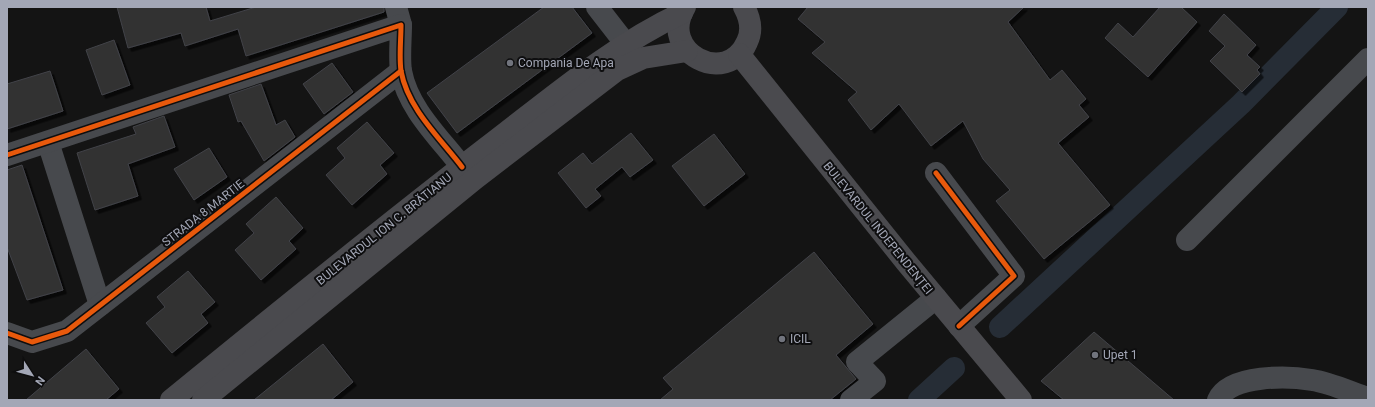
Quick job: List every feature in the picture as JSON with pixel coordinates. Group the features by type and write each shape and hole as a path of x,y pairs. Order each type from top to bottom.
{"main road":[{"name":"BULEVARDUL ION C. BRĂTIANU","path":"171,400 462,167 606,56 625,43 684,10"},
{"path":"684,10 679,20 679,34 687,51 698,60 711,64 727,61 739,54 746,44 750,27 747,10"},
{"name":"BULEVARDUL ION C. BRĂTIANU","path":"203,400 476,178 617,70 643,58 687,51"},
{"name":"BULEVARDUL INDEPENDENȚEI","path":"739,54 936,298 1021,400"}],"street":[{"path":"596,7 625,43"},
{"path":"7,155 48,142 399,16 401,71 409,94 418,112 462,167"},
{"path":"1187,240 1368,59"},
{"name":"STRADA 8 MARTIE","path":"7,333 32,342 48,339 67,331 401,71"},
{"path":"48,142 100,305"},
{"path":"936,172 1014,276 959,326"},
{"path":"851,400 875,381 857,362 936,298"},
{"path":"1218,400 1227,389 1241,383 1263,378 1314,380 1368,398"}],"building":[{"path":"117,7 206,7 210,21 256,7 384,7 384,12 246,56 238,29 185,46 181,33 128,48"},
{"name":"Compania De Apa","path":"544,7 572,7 592,33 457,133 427,93"},
{"path":"808,7 1024,7 1008,22 1050,80 1062,70 1086,99 1079,105 1089,117 1058,143 1110,205 1044,259 996,201 1010,190 983,159 963,121 931,146 899,104 871,130 848,100 857,92 812,53 825,42 798,19"},
{"path":"1160,7 1181,7 1197,22 1148,77 1105,38 1118,23 1133,37"},
{"path":"1224,14 1256,45 1247,55 1260,67 1257,70 1260,74 1242,92 1210,61 1225,46 1209,31"},
{"path":"114,40 130,85 102,95 86,50"},
{"path":"332,63 353,92 324,114 303,84"},
{"path":"50,71 63,111 7,129 7,84"},
{"path":"261,84 276,125 285,120 295,137 264,161 241,121 238,122 229,95"},
{"path":"164,116 175,147 128,164 138,196 95,210 77,153 136,134 133,127"},
{"path":"367,122 394,153 380,165 387,174 352,205 326,175 345,158 337,148"},
{"path":"631,133 653,160 630,177 622,167 595,189 601,196 586,208 558,173 583,153 592,164"},
{"path":"714,134 745,174 704,206 672,166"},
{"path":"209,148 227,177 194,200 174,169"},
{"path":"22,165 63,290 27,300 7,247 7,170"},
{"path":"276,197 303,228 289,241 296,249 261,280 235,250 254,233 246,224"},
{"name":"ICIL","path":"814,252 873,324 836,355 856,379 830,400 660,400 673,389 663,378"},
{"path":"188,271 215,302 201,314 208,323 172,353 146,323 165,307 157,297"},
{"name":"Upet 1","path":"1094,332 1174,400 1064,400 1041,381"},
{"path":"323,344 353,382 331,400 254,400"},
{"path":"86,349 119,389 106,400 26,400"}],"waterway":[{"path":"1000,327 1241,104 1337,7"},
{"path":"919,400 954,368"}],"cycle path":[{"path":"7,155 401,25 400,66 410,98 426,122 462,167"},
{"path":"7,333 32,342 67,331 401,71"},
{"path":"936,173 1014,276 959,326"}],"place":[{"name":"Compania De Apa","path":"510,63"},
{"name":"ICIL","path":"782,339"},
{"name":"Upet 1","path":"1095,355"}]}
